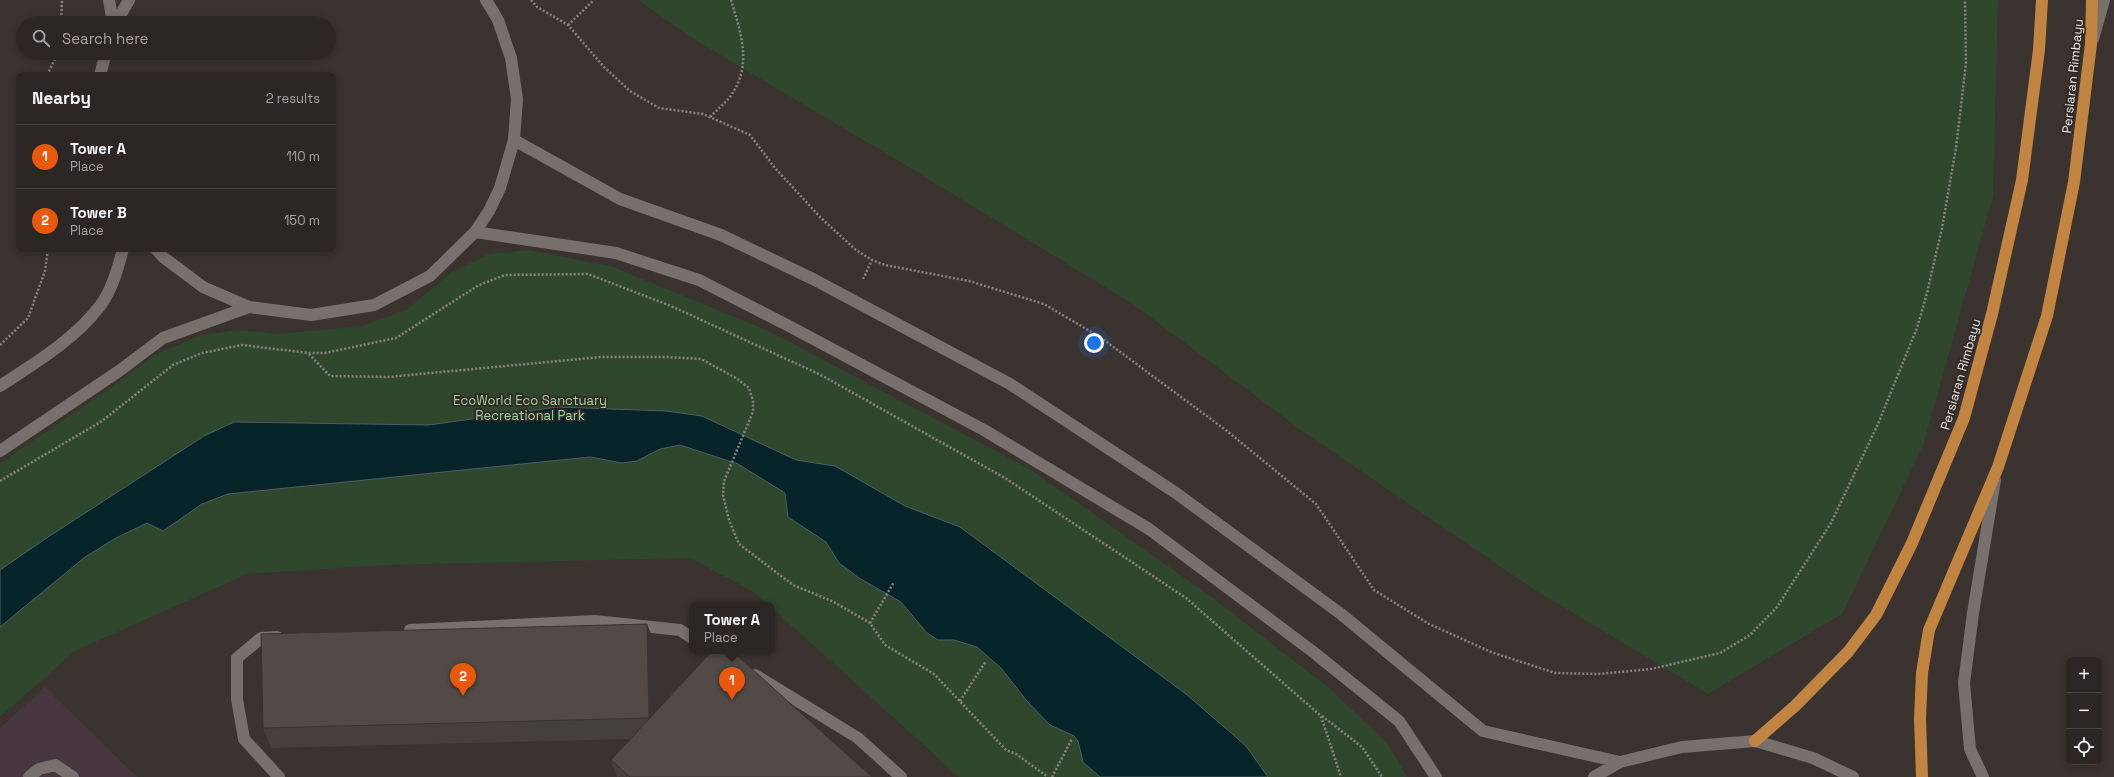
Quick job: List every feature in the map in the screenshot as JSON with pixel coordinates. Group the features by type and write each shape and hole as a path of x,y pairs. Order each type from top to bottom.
{"main road":[{"name":"Persiaran Rimbayu","path":"1755,741 1801,701 1848,652 1876,615 1912,544 1964,418 1992,314 2022,180 2039,50 2042,0"},
{"name":"Persiaran Rimbayu","path":"1922,777 1920,719 1922,673 1929,630 1998,466 2047,316 2074,182 2091,44 2092,0"}],"street":[{"path":"109,0 113,16"},
{"path":"119,16 129,0"},
{"path":"158,252 162,257 203,287 249,307 312,315 374,305 430,276 474,232 489,211 500,188 514,140 517,100 511,58 498,20 486,0"},
{"path":"2091,44 2104,0"},
{"path":"101,72 104,60"},
{"path":"514,140 620,199 721,235 813,279 1010,384 1176,493 1341,614 1483,731 1620,762"},
{"path":"474,232 616,253 699,280 789,326 984,430 1149,529 1312,651 1399,721 1436,777"},
{"path":"0,386 78,331 101,305 117,271 122,252"},
{"path":"0,450 119,371 163,338 249,307"},
{"path":"1983,777 1970,749 1964,683 1973,613 1998,466"},
{"path":"396,631 595,621 680,630 689,636"},
{"path":"279,777 244,739 237,699 237,658 261,638 293,636"},
{"path":"747,671 858,738 901,777"},
{"path":"1594,777 1620,762 1682,747 1755,741 1813,758 1853,777"},
{"path":"29,777 39,769 55,765 73,777"}],"path":[{"path":"61,16 62,0"},
{"path":"530,0 537,7 568,25 604,67 630,91 658,108 704,114 750,135 775,168 820,218 856,250 872,260 885,265 969,281 1044,304 1100,337 1227,431 1316,504 1374,590 1429,624 1491,652 1555,673 1598,674 1651,669 1720,653 1750,636 1776,607 1831,523 1878,424 1917,328 1926,293 1942,228 1956,148 1966,63 1965,0"},
{"path":"568,25 594,0"},
{"path":"710,117 730,97 742,74 743,41 731,0"},
{"path":"48,72 54,60"},
{"path":"0,346 28,318 45,271 48,252"},
{"path":"0,481 102,421 173,365 202,353 242,345 309,353 325,353 396,338 479,285 505,275 588,274 670,306 821,375 1004,478 1186,598 1321,716 1362,747 1382,777"},
{"path":"309,353 330,376 380,376 601,357 668,357 701,359 736,378 750,388 753,401 753,412 724,481 723,495 727,514 739,544 793,585 832,601 870,623 885,645 934,674 1006,750 1016,754 1048,777"},
{"path":"870,623 894,582"},
{"path":"960,701 986,661"},
{"path":"1321,716 1341,777"},
{"path":"1052,777 1072,739"}],"shaded area":[{"path":"45,687 137,777 0,777 0,728"}],"green space":[{"path":"638,0 1998,0 1993,196 1923,446 1842,614 1708,694 1533,589 1301,430 1133,304 897,160 695,40"},
{"name":"EcoWorld Eco Sanctuary Recreational Park","path":"530,250 613,267 769,331 1030,469 1206,593 1328,687 1387,743 1407,777 959,777 775,611 775,602 765,602 754,592 690,558 384,565 247,574 75,651 0,717 0,463 102,394 155,355 200,335 238,330 278,334 362,326 408,309 450,273 489,254"}],"water":[{"path":"557,407 666,411 702,416 796,460 835,466 905,506 960,527 1186,694 1246,746 1268,777 1100,777 1083,762 1078,741 1074,736 1050,725 1026,700 1001,668 977,647 954,640 938,640 927,633 901,602 859,578 839,563 826,542 788,517 785,493 738,464 680,445 660,449 637,461 622,463 590,457 228,494 202,504 163,531 147,523 116,538 85,557 0,627 0,570 48,537 204,436 234,422 429,425"}],"building":[{"path":"647,624 649,718 263,728 261,634"},
{"path":"709,654 735,654 872,777 630,777 611,760"}],"place":[{"name":"Tower B","path":"463,696"},
{"name":"Tower A","path":"732,700"}]}
